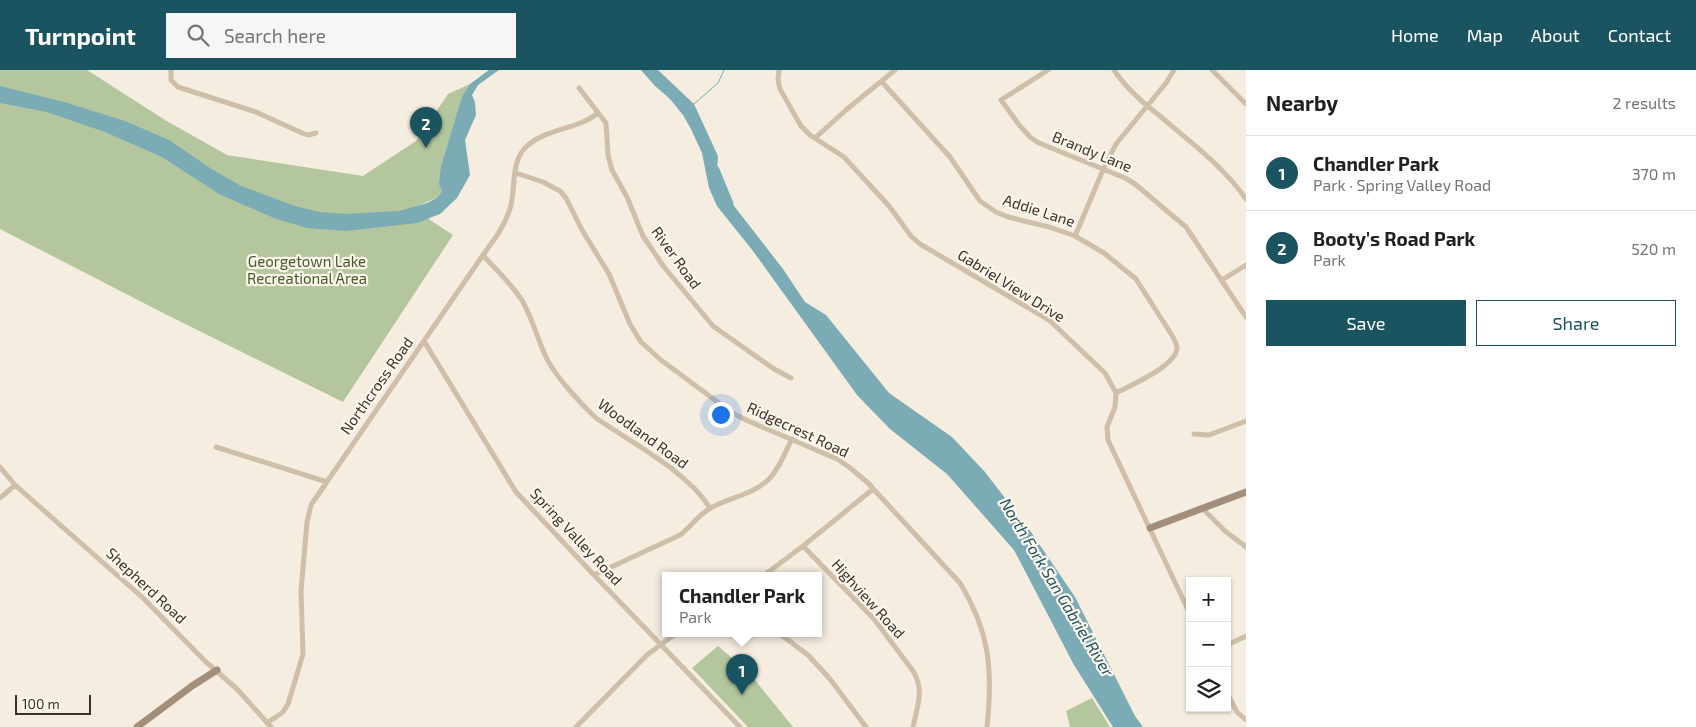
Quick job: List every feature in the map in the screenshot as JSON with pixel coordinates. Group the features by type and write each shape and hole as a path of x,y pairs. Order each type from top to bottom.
{"street":[{"path":"171,70 171,80 178,87 256,112 302,134 316,133"},
{"name":"Gabriel View Drive","path":"779,70 778,84 793,114 806,132 844,157 889,206 911,236 920,244 1049,320 1105,373 1116,393"},
{"path":"815,138 895,70"},
{"name":"Brandy Lane","path":"1048,70 1001,100 1020,126 1039,144 1125,178 1173,215 1186,227 1246,317"},
{"path":"1114,70 1124,83 1148,106 1215,163 1230,178 1246,199"},
{"path":"1075,236 1116,144 1148,106 1174,70"},
{"path":"1211,71 1246,104"},
{"name":"Addie Lane","path":"882,82 950,157 980,201 1008,217 1049,227 1075,236 1104,253 1136,279 1177,345 1177,350 1156,373 1116,393"},
{"name":"River Road","path":"579,88 606,122 608,155 612,170 627,197 643,236 664,267 713,326 774,369 792,378"},
{"name":"Northcross Road","path":"269,725 283,712 288,704 301,662 304,645 300,604 307,522 311,505 501,231 511,206 520,155 525,148 538,138 581,123 598,113"},
{"name":"Ridgecrest Road","path":"516,173 549,185 560,191 566,198 582,230 609,274 635,334 647,349 731,412 849,466 873,489 960,583 970,600 983,632 989,661 991,688 987,727"},
{"name":"Woodland Road","path":"483,255 519,296 528,312 547,360 554,371 589,411 596,418 677,473 704,497 710,508"},
{"path":"1222,280 1246,265"},
{"name":"Spring Valley Road","path":"424,341 516,492 740,727"},
{"path":"1116,393 1115,407 1107,427 1108,440 1186,605"},
{"path":"1194,434 1209,435 1246,421"},
{"path":"594,575 680,534 710,508 758,487 768,480 775,471 792,439"},
{"path":"216,447 326,482"},
{"name":"Shepherd Road","path":"0,467 15,485 142,598 237,689 269,725"},
{"path":"0,498 15,485"},
{"path":"768,572 873,489"},
{"path":"1150,528 1246,492"},
{"path":"1202,508 1225,531 1246,547"},
{"name":"Highview Road","path":"803,546 874,619 914,671 918,679 920,692 913,727"},
{"path":"1231,643 1246,636"},
{"path":"576,727 620,682 660,644 670,637"},
{"path":"784,637 808,654 830,679 866,727"},
{"path":"137,727 216,670"},
{"path":"1231,701 1237,712 1246,720"}],"green space":[{"name":"Georgetown Lake Recreational Area","path":"0,70 87,70 165,120 227,155 363,176 416,141 448,94 470,84 462,96 441,166 442,191 437,198 412,208 453,235 343,402 167,315 0,229"},
{"path":"718,646 750,674 793,727 748,727 692,668"},
{"path":"1092,698 1110,727 1070,727 1066,711"}],"water":[{"path":"489,70 499,70 478,85 472,95 475,102 476,115 465,140 470,175 457,198 440,214 417,223 346,231 307,228 274,218 219,194 162,157 105,132 47,112 0,103 0,86 64,102 125,121 169,140 210,168 241,186 295,206 319,212 347,214 399,211 427,203 437,198 442,191 439,184 441,166 462,96 470,84"},
{"path":"641,70 658,70 694,104 718,156 717,170 720,188 783,269 805,302 826,315 889,393 952,437 985,472 1031,532 1075,597 1135,716 1143,727 1113,727 1074,665 1014,550 947,474 890,429 857,395 753,251 717,206 709,188 702,153 691,129 670,99"}],"waterway":[{"path":"694,104 718,83 724,70"},
{"name":"North Fork San Gabriel River","path":"715,170 729,204"}],"place":[{"name":"Booty's Road Park","path":"426,148"},
{"name":"Chandler Park","path":"742,695"}]}
